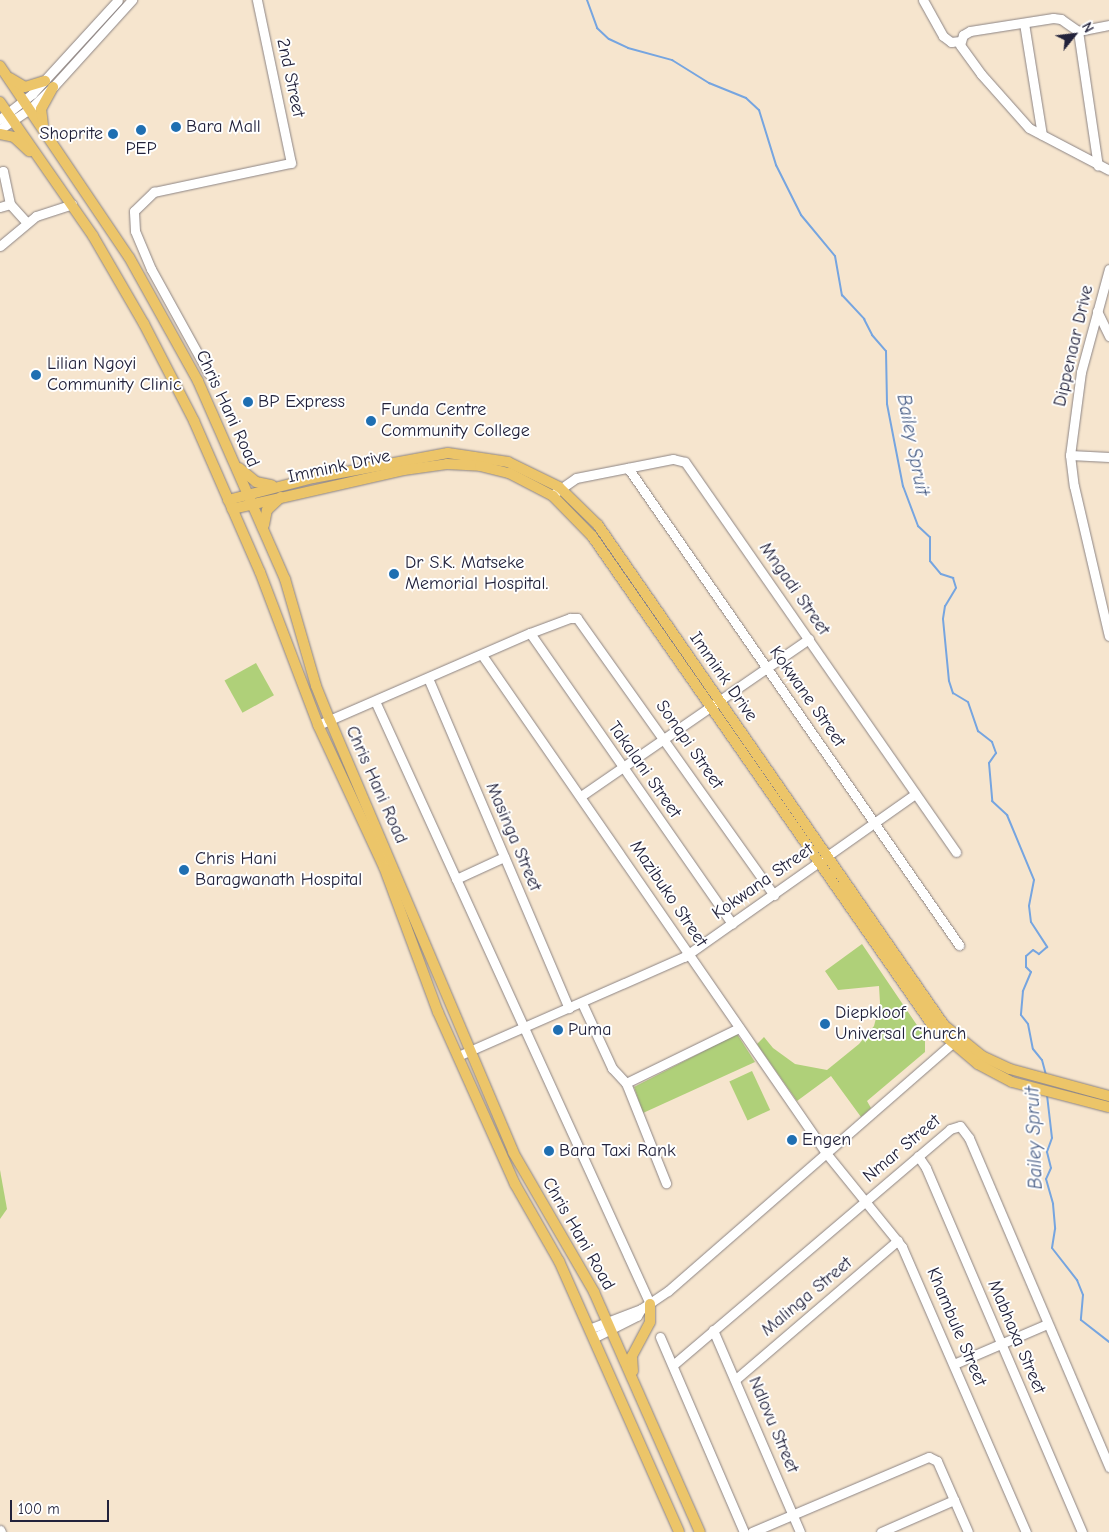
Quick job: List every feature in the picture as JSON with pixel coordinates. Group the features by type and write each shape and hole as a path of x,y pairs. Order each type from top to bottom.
{"main road":[{"name":"Chris Hani Road","path":"0,66 124,249 160,309 235,464 286,579 316,686 389,857 420,938 518,1163 594,1292 700,1532"},
{"path":"7,76 25,87 44,81"},
{"path":"45,132 41,113 54,87"},
{"name":"Chris Hani Road","path":"0,102 7,118 72,204 160,355 230,504 266,588 318,725 384,867 416,959 458,1056 515,1184 559,1261 679,1532"},
{"path":"0,134 14,137 41,161"},
{"name":"Immink Drive","path":"250,498 277,486 448,453 508,462 559,487 598,525 818,863 923,1015 995,1074 1046,1092 1109,1107"},
{"path":"235,464 256,482 277,486"},
{"name":"Immink Drive","path":"250,498 281,496 404,470 447,464 480,466 504,472 553,496 592,536 715,703 828,857 955,1042 1010,1070 1109,1096"},
{"path":"264,531 265,513 281,496"},
{"path":"230,504 250,498"},
{"path":"470,1051 466,1062 480,1104"},
{"path":"634,1379 632,1356 650,1322 646,1307"}],"street":[{"path":"27,106 44,81 118,0"},
{"path":"0,129 7,118 54,87 132,0"},
{"name":"2nd Street","path":"209,374 151,269 135,231 134,211 146,197 161,190 291,163 257,0"},
{"path":"923,0 943,36 951,42 960,41 970,31 1058,18 1078,31 1109,25"},
{"path":"1024,23 1042,136"},
{"path":"1078,31 1098,166"},
{"path":"960,41 965,55 1024,123 1042,136 1109,170"},
{"path":"0,172 3,171 10,204 27,223"},
{"path":"0,207 10,204"},
{"path":"0,246 27,223 48,210 72,204"},
{"name":"Dippenaar Drive","path":"1109,269 1079,381 1070,456 1074,486 1109,636"},
{"path":"1097,311 1109,336"},
{"path":"1070,456 1109,457"},
{"name":"Mngadi Street","path":"559,487 576,478 673,458 685,462 956,852"},
{"name":"Kokwane Street","path":"628,468 959,945"},
{"path":"553,496 559,487"},
{"name":"Sonapi Street","path":"530,633 574,617 582,622 774,895"},
{"path":"318,725 530,633"},
{"name":"Takalani Street","path":"530,633 732,924"},
{"path":"581,796 809,639"},
{"name":"Mazibuko Street","path":"482,655 826,1153"},
{"name":"Masinga Street","path":"428,678 569,1008"},
{"path":"375,701 523,1028 646,1307"},
{"name":"Kokwana Street","path":"458,1056 582,1003 689,954 915,794"},
{"path":"456,879 504,857"},
{"path":"582,1003 612,1068 626,1083 666,1183"},
{"path":"626,1083 739,1028"},
{"path":"591,1333 646,1307 955,1042"},
{"name":"Nmar Street","path":"673,1365 954,1126 965,1130 1109,1467"},
{"name":"Khambule Street","path":"826,1153 898,1240 954,1364 1026,1532"},
{"name":"Mabhaxa Street","path":"918,1156 1002,1344 1082,1532"},
{"name":"Malinga Street","path":"736,1379 898,1240"},
{"path":"954,1364 1047,1324"},
{"name":"Ndlovu Street","path":"713,1330 736,1379 800,1532"},
{"path":"660,1337 744,1532"},
{"path":"752,1532 928,1457 937,1461 968,1532"},
{"path":"881,1532 954,1500"}],"green space":[{"path":"256,663 274,695 242,713 225,680"},
{"path":"862,944 925,1037 925,1052 867,1101 871,1108 861,1117 831,1076 797,1101 757,1044 764,1037 773,1048 795,1064 827,1070 859,1044 874,1026 880,1003 879,986 838,990 825,971"},
{"path":"737,1034 755,1062 643,1113 634,1087"},
{"path":"752,1071 770,1110 748,1121 729,1082"},
{"path":"0,1170 7,1209 0,1219"}],"waterway":[{"name":"Bailey Spruit","path":"587,0 597,28 609,39 628,48 672,60 709,83 746,98 759,110 776,165 801,215 835,256 842,295 864,319 872,335 886,351 887,404 903,486 918,526 930,537 930,561 941,574 953,578 956,588 945,606 943,619 949,681 953,693 968,702 978,731 992,742 996,753 989,763 992,801 1007,815 1034,880 1029,906 1031,922 1047,947 1039,954 1033,950 1026,956 1026,967 1031,972 1023,991 1021,1015 1028,1024 1033,1049 1042,1060 1046,1075"},
{"name":"Bailey Spruit","path":"1047,1095 1052,1138 1047,1152 1051,1168 1046,1179 1053,1204 1055,1229 1052,1248 1077,1280 1083,1295 1081,1320 1109,1342"}],"place":[{"name":"Bara Mall","path":"176,127"},
{"name":"PEP","path":"141,130"},
{"name":"Shoprite","path":"113,134"},
{"name":"Lilian Ngoyi Community Clinic","path":"36,375"},
{"name":"BP Express","path":"248,402"},
{"name":"Funda Centre Community College","path":"371,421"},
{"name":"Dr S.K. Matseke Memorial Hospital.","path":"394,574"},
{"name":"Chris Hani Baragwanath Hospital","path":"184,870"},
{"name":"Diepkloof Universal Church","path":"825,1024"},
{"name":"Puma","path":"558,1030"},
{"name":"Engen","path":"792,1140"},
{"name":"Bara Taxi Rank","path":"549,1151"}]}
